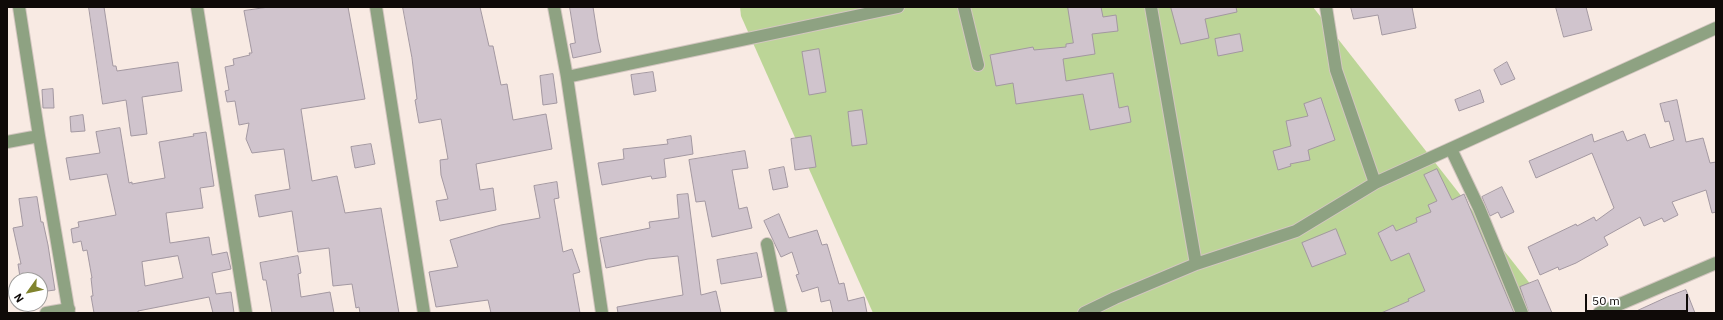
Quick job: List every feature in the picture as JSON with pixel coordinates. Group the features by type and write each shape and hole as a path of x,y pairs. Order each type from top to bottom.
{"street":[{"path":"19,7 38,136 69,311 46,313"},
{"path":"197,7 246,313"},
{"path":"376,7 424,313"},
{"path":"554,7 567,77 602,313"},
{"path":"567,77 898,7"},
{"path":"964,7 978,65"},
{"path":"1151,7 1196,264"},
{"path":"1326,7 1336,70 1375,183"},
{"path":"1084,313 1115,298 1196,264 1296,231 1375,183 1716,28"},
{"path":"7,142 38,136"},
{"path":"1451,149 1479,208 1522,313"},
{"path":"767,244 781,313"},
{"path":"1599,313 1716,263"}],"green space":[{"path":"740,7 1313,7 1553,313 873,313 741,16"}],"building":[{"path":"89,7 104,7 113,66 116,66 117,71 178,62 182,91 142,97 147,134 131,136 126,100 103,104"},
{"path":"269,7 348,7 365,99 301,109 312,181 337,176 345,213 381,208 399,313 360,313 359,307 356,308 352,284 333,286 329,248 298,252 292,211 259,217 255,195 290,189 284,149 252,153 246,139 249,123 239,125 235,101 227,102 225,91 229,90 225,67 234,65 233,59 250,55 249,53 252,53 244,11"},
{"path":"403,7 480,7 489,46 493,46 501,85 507,84 513,120 546,114 552,149 476,164 480,190 493,188 496,210 440,221 436,201 448,199 441,175 440,160 448,159 441,119 419,123 415,100 417,99 412,58"},
{"path":"570,7 593,7 601,52 573,58 570,44 575,43"},
{"path":"1068,7 1101,7 1103,17 1116,15 1118,31 1092,34 1095,54 1063,59 1066,81 1113,73 1119,108 1128,106 1131,122 1090,130 1083,94 1016,104 1013,83 996,86 990,55 1033,47 1034,50 1066,47 1066,44 1073,43"},
{"path":"1171,7 1236,7 1237,12 1205,19 1209,38 1181,44"},
{"path":"1351,7 1412,7 1416,28 1382,35 1378,15 1354,19"},
{"path":"1556,7 1586,7 1592,30 1564,37"},
{"path":"1240,34 1243,51 1218,56 1215,39"},
{"path":"819,49 826,92 809,95 802,52"},
{"path":"1507,62 1515,79 1501,85 1494,70"},
{"path":"653,72 656,91 634,95 631,75"},
{"path":"553,74 557,103 543,105 540,76"},
{"path":"53,89 54,108 43,108 42,90"},
{"path":"1480,90 1484,102 1459,111 1455,100"},
{"path":"1321,98 1335,140 1308,150 1310,160 1290,164 1291,166 1278,170 1273,151 1291,146 1286,121 1308,116 1304,104"},
{"path":"1677,100 1686,142 1703,138 1710,163 1716,162 1716,212 1712,213 1706,190 1672,202 1678,215 1664,222 1662,218 1644,226 1640,217 1604,237 1608,245 1576,263 1559,270 1558,267 1540,275 1528,247 1594,217 1596,221 1614,208 1592,153 1536,178 1529,161 1592,134 1594,142 1623,131 1627,141 1645,134 1650,148 1674,140 1669,121 1665,122 1660,104"},
{"path":"862,110 867,144 852,146 848,112"},
{"path":"83,115 85,131 71,132 70,117"},
{"path":"120,128 129,183 132,182 132,184 165,178 159,142 194,136 193,134 206,132 214,186 200,188 203,208 166,213 170,243 209,237 212,255 227,252 231,269 212,273 216,294 231,292 234,313 213,313 209,297 138,311 138,313 94,313 91,296 93,296 92,278 87,250 83,251 81,241 73,243 71,229 79,227 78,222 116,215 107,174 70,180 66,158 100,153 96,132","holes":["178,256 183,278 145,286 142,262"]},
{"path":"691,136 693,154 664,159 666,177 652,179 651,176 602,185 598,163 624,159 623,149 668,144 667,140"},
{"path":"811,136 816,167 795,170 791,139"},
{"path":"371,144 375,164 355,168 351,147"},
{"path":"745,151 748,168 732,170 739,209 747,207 752,228 712,237 705,201 696,202 689,160"},
{"path":"784,167 788,187 773,190 769,170"},
{"path":"1437,169 1452,200 1464,194 1514,313 1381,313 1409,301 1408,299 1425,291 1409,253 1391,261 1378,233 1393,225 1396,231 1417,222 1416,218 1431,212 1428,205 1437,201 1424,175"},
{"path":"557,182 559,198 554,199 563,252 572,249 580,272 573,274 580,313 491,313 488,300 436,307 429,272 458,267 450,240 501,225 540,218 534,186"},
{"path":"1502,187 1514,212 1501,218 1498,212 1490,216 1482,197"},
{"path":"688,194 701,295 716,291 721,313 618,313 617,307 683,295 678,256 648,259 606,268 600,238 650,228 649,222 679,218 677,195"},
{"path":"37,197 41,222 43,222 48,245 55,290 48,291 48,272 19,272 18,264 21,264 13,228 23,226 19,199"},
{"path":"779,214 789,238 817,230 822,245 827,244 839,284 844,283 848,301 864,297 867,313 833,313 830,300 821,302 818,287 802,292 796,275 799,274 792,252 781,257 764,221"},
{"path":"1336,229 1346,254 1312,267 1302,243"},
{"path":"757,253 762,277 721,284 717,260"},
{"path":"298,256 301,273 298,274 301,297 330,292 334,313 272,313 266,280 263,280 260,263"},
{"path":"1538,280 1552,313 1529,313 1520,287"},
{"path":"1686,290 1695,313 1632,313 1667,297"}]}
